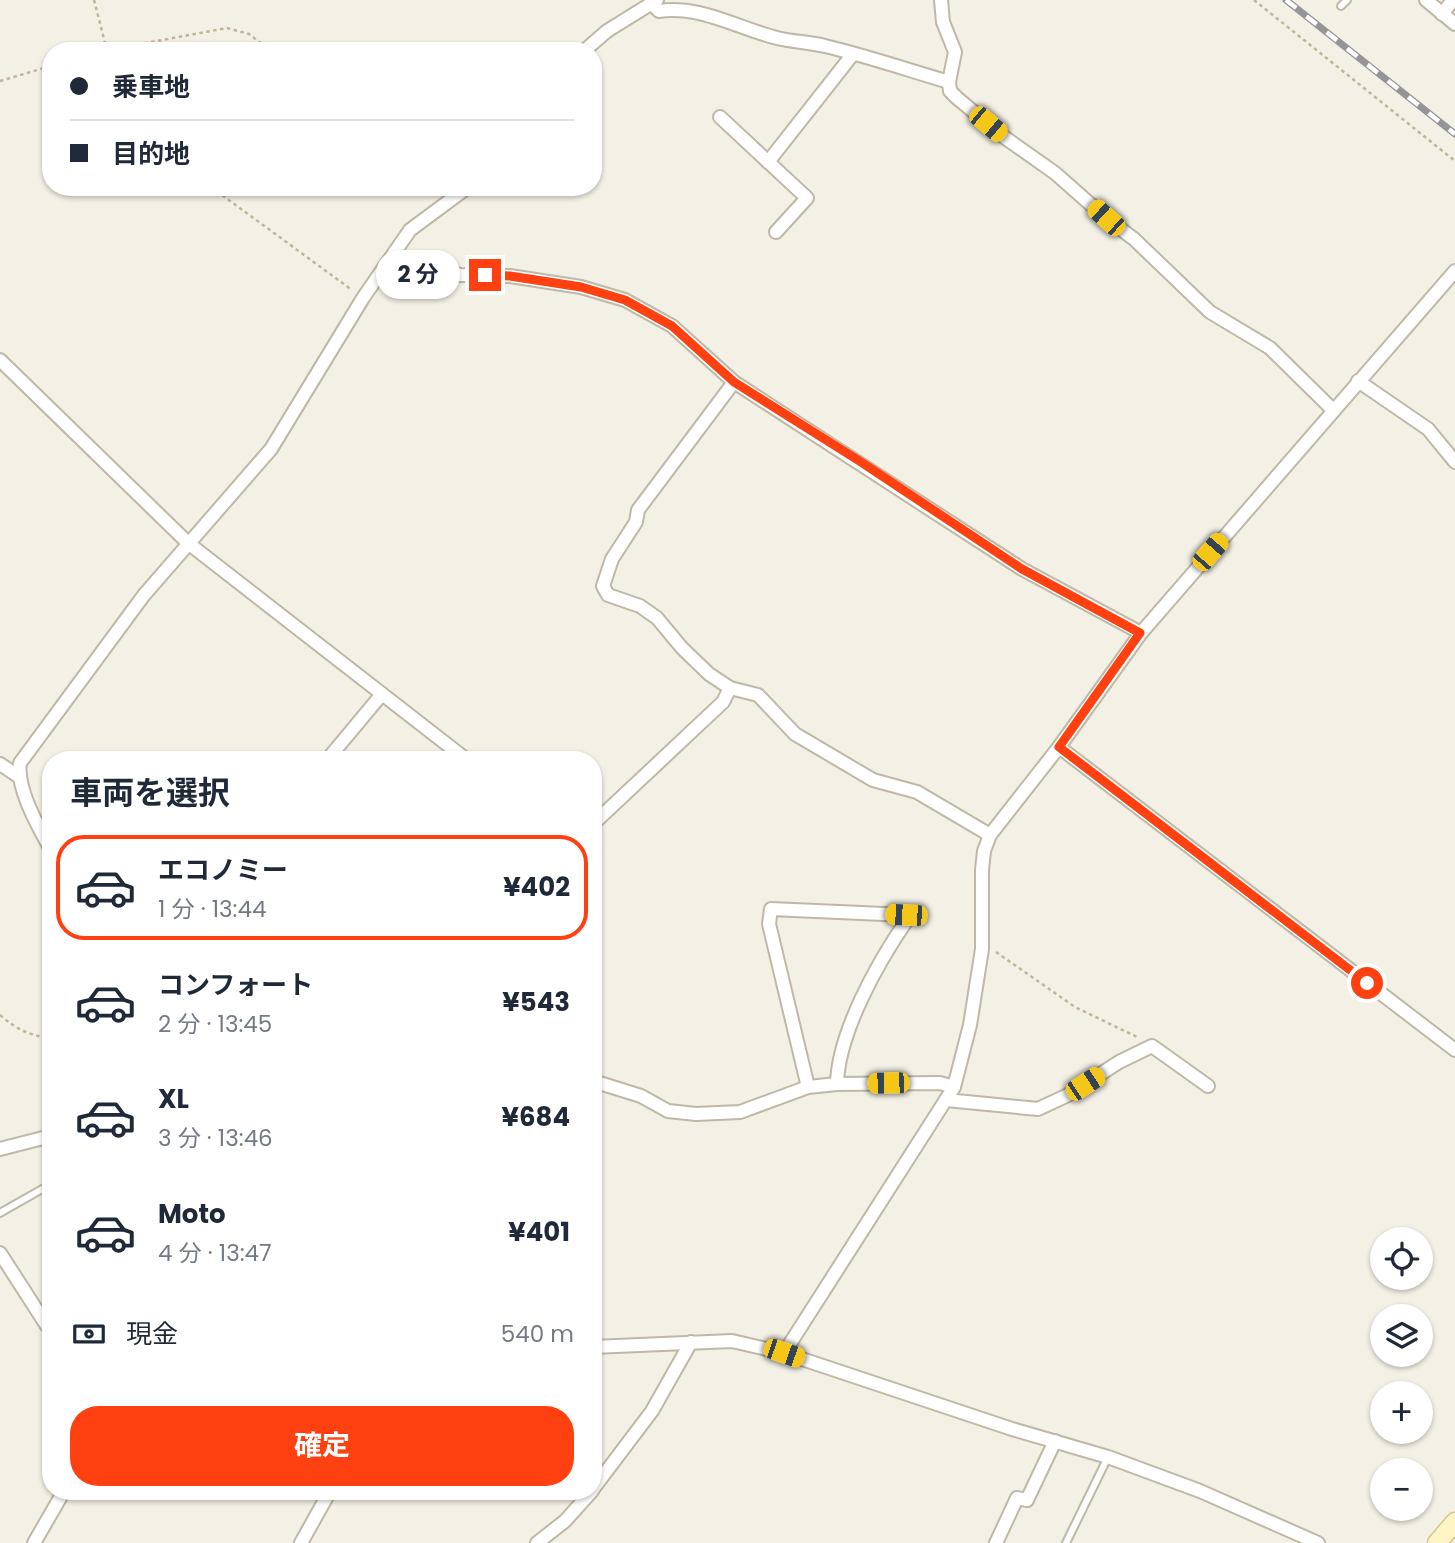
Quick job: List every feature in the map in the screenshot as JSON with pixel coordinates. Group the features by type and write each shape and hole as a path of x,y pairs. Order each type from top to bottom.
{"street":[{"path":"941,0 943,22 955,52 949,82 950,90 957,99 1004,138 1055,173 1134,239 1210,312 1270,348 1333,410"},
{"path":"1426,0 1455,24"},
{"path":"1442,14 1453,0"},
{"path":"594,42 654,2 659,10 694,10 780,38 823,45 949,82"},
{"path":"768,162 853,54"},
{"path":"720,117 807,198 776,232"},
{"path":"42,834 18,776 20,762 144,595 271,449 363,299 410,230 456,196"},
{"path":"393,256 460,275 522,278 581,287 625,300 672,326 734,382 1022,569 1140,633"},
{"path":"784,1353 954,1087 970,1025 982,942 982,870 984,851 990,835 1059,747 1140,633 1455,271"},
{"path":"0,360 188,543 455,751"},
{"path":"1358,381 1428,429 1455,462"},
{"path":"734,382 638,510 636,522 612,559 603,586 608,595 640,606 657,618 709,674 730,688 758,695 795,734 873,780 917,792 990,835"},
{"path":"602,816 723,702 730,688"},
{"path":"334,751 382,694"},
{"path":"1059,747 1455,1050"},
{"path":"0,764 18,776"},
{"path":"808,1087 769,923 771,909 906,915 907,920 882,957 848,1033 836,1084"},
{"path":"946,1100 1038,1109 1068,1095 1119,1062 1152,1046 1208,1086"},
{"path":"602,1085 641,1096 668,1111 696,1114 740,1112 808,1087 836,1084 940,1083 954,1087"},
{"path":"0,1149 42,1138"},
{"path":"0,1253 42,1315"},
{"path":"602,1347 732,1341 784,1353 1108,1457 1200,1491 1318,1543"},
{"path":"602,1478 652,1410 691,1342"},
{"path":"996,1543 1017,1497 1027,1500 1055,1441"},
{"path":"37,1542 59,1500"},
{"path":"301,1543 325,1500"},
{"path":"537,1543 565,1521 584,1500"},
{"path":"1437,1543 1455,1522"}],"lane":[{"path":"1341,6 1347,0"},
{"path":"0,1213 42,1189"},
{"path":"1066,1543 1108,1457"}],"path":[{"path":"94,0 104,42"},
{"path":"1254,0 1455,162"},
{"path":"150,42 227,28 249,34 259,42"},
{"path":"0,81 42,69"},
{"path":"223,196 363,299"},
{"path":"982,942 1075,1007 1152,1046"},
{"path":"0,1016 33,1037 42,1038"}],"railway":[{"path":"1286,0 1455,134"}],"route":[{"path":"485,275 510,276 581,287 625,300 672,326 734,382 1022,569 1140,633 1059,747 1367,983"}]}
